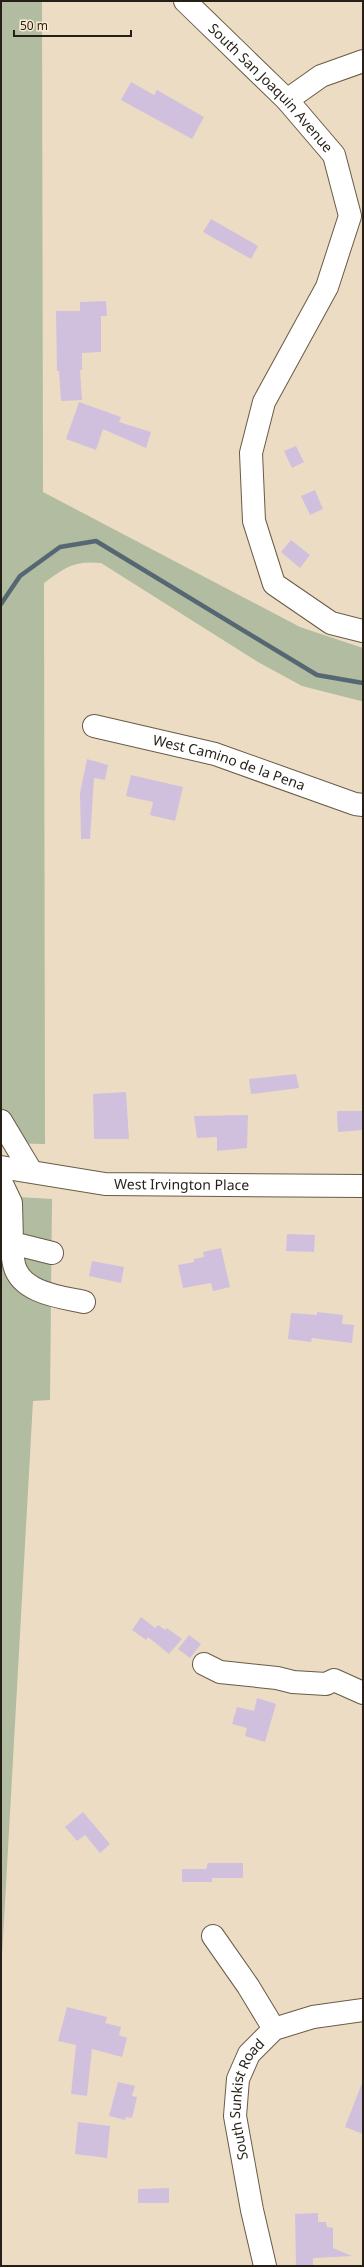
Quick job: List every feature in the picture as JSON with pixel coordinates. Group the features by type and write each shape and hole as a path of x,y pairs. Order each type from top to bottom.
{"street":[{"name":"South San Joaquin Avenue","path":"185,1 287,100 334,155 350,216 327,287 264,402 251,454 254,521 274,584 331,623 363,630"},
{"path":"287,100 322,76 363,62"},
{"name":"West Camino de la Pena","path":"94,726 215,754 355,804 363,805"},
{"path":"2,1125 9,1175 14,1265 26,1282 50,1294 84,1302"},
{"name":"West Irvington Place","path":"9,1175 105,1184 363,1186"},
{"path":"12,1242 52,1253"},
{"path":"204,1664 220,1672 277,1678 292,1682 326,1684 334,1680 363,1693"},
{"path":"212,1936 248,1986 274,2029"},
{"name":"South Sunkist Road","path":"265,2266 252,2210 235,2116 238,2079 248,2054 274,2029 313,2017 363,2010"}],"green space":[{"path":"1,1 42,1 43,492 300,627 363,648 363,701 361,701 302,686 258,662 101,563 92,562 70,566 44,583 45,1144 1,1143"},
{"path":"1,1196 52,1199 50,1400 33,1401 1,1974"}],"building":[{"path":"131,82 154,95 157,90 204,117 192,139 121,100"},
{"path":"211,219 258,246 251,259 203,232"},
{"path":"106,301 107,316 101,316 101,352 82,353 82,370 80,370 82,400 61,401 59,371 57,371 56,311 80,311 80,302"},
{"path":"79,402 121,417 119,422 151,432 146,448 103,429 96,450 66,439"},
{"path":"296,446 304,462 292,468 284,451"},
{"path":"315,490 323,509 310,515 301,496"},
{"path":"291,540 310,555 300,568 281,552"},
{"path":"87,759 108,765 105,780 94,778 90,839 81,839 80,793"},
{"path":"131,775 183,787 175,821 150,815 153,802 126,796"},
{"path":"296,1074 299,1088 251,1094 249,1079"},
{"path":"126,1092 129,1139 94,1139 93,1094"},
{"path":"337,1111 363,1111 363,1130 338,1132"},
{"path":"248,1115 247,1148 217,1151 217,1137 197,1138 194,1116"},
{"path":"287,1234 315,1235 314,1252 286,1251"},
{"path":"221,1248 230,1287 213,1291 211,1283 183,1288 178,1265 194,1262 194,1259 204,1257 203,1252"},
{"path":"92,1261 124,1267 121,1283 89,1276"},
{"path":"317,1312 343,1315 342,1324 354,1325 352,1343 312,1338 311,1342 288,1339 291,1313 317,1315"},
{"path":"141,1617 155,1628 158,1625 165,1630 167,1628 182,1639 169,1654 148,1637 146,1640 132,1630"},
{"path":"189,1635 201,1644 190,1658 178,1649"},
{"path":"257,1698 276,1704 265,1742 245,1736 247,1728 232,1724 237,1707 254,1711"},
{"path":"83,1812 110,1844 100,1853 85,1835 77,1841 65,1827"},
{"path":"208,1863 243,1863 243,1878 212,1878 212,1882 182,1882 182,1869 206,1869"},
{"path":"67,2007 107,2017 105,2023 121,2027 119,2035 127,2038 122,2057 92,2049 87,2096 71,2094 76,2045 58,2041"},
{"path":"118,2082 135,2086 132,2096 137,2097 132,2118 126,2117 125,2120 109,2116"},
{"path":"363,2083 363,2134 345,2127"},
{"path":"78,2122 110,2126 107,2158 75,2154"},
{"path":"169,2188 169,2203 138,2203 138,2189"},
{"path":"318,2213 318,2222 326,2222 327,2227 333,2228 333,2248 352,2256 313,2258 313,2265 296,2265 295,2214"}],"waterway":[{"path":"1,604 20,576 60,547 96,541 317,675 363,683"}]}
